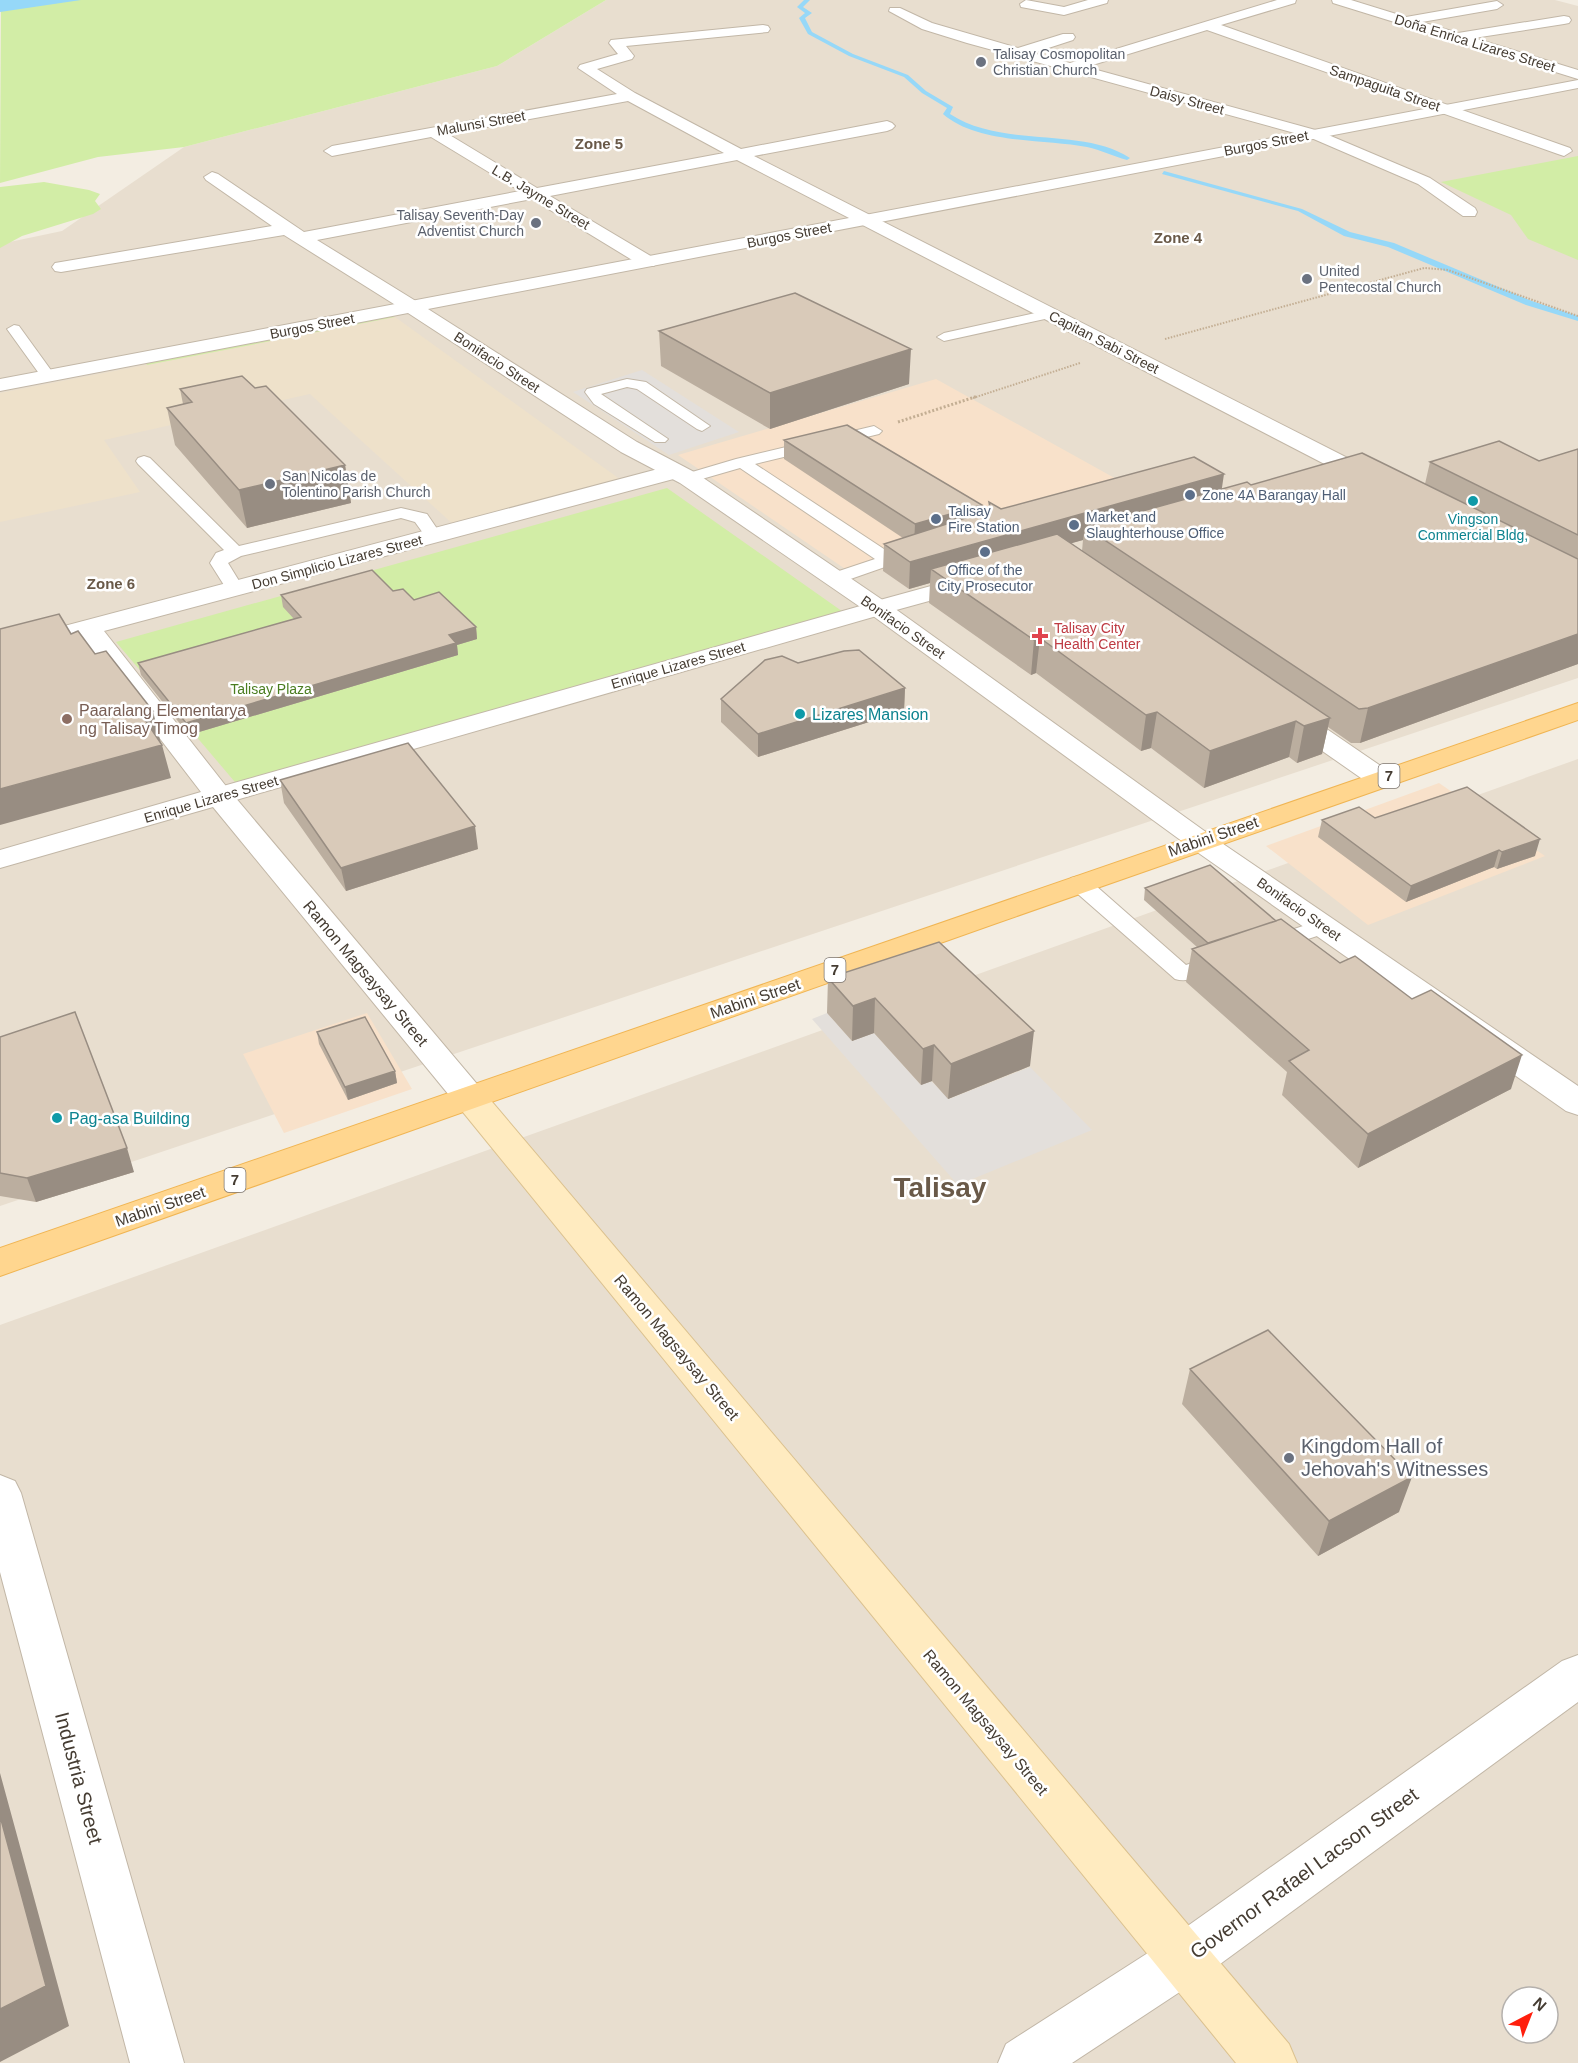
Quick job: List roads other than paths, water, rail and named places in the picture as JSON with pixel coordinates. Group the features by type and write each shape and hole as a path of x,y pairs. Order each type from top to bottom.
{"main road":[{"name":"Mabini Street","path":"0,1262 1200,841 1578,711"},
{"name":"Ramon Magsaysay Street","path":"470,1098 1270,2063"}],"street":[{"path":"1026,4 1064,11 1102,0"},
{"path":"1071,68 1290,0"},
{"name":"Doña Enrica Lizares Street","path":"1338,0 1578,75"},
{"path":"1355,5 1387,0"},
{"path":"1404,21 1497,5"},
{"name":"Daisy Street","path":"895,11 948,33 1314,134 1424,181 1469,212"},
{"path":"1455,37 1564,20"},
{"name":"Sampaguita Street","path":"1207,25 1564,151"},
{"name":"Capitan Sabi Street","path":"763,29 616,43 627,56 585,68 588,72 630,96 738,154 1399,493"},
{"path":"1018,53 1068,37"},
{"name":"Burgos Street","path":"0,385 1578,84"},
{"name":"Malunsi Street","path":"332,151 630,96"},
{"path":"61,267 295,233 535,193 887,126"},
{"name":"L.B. Jayme Street","path":"433,132 648,262"},
{"name":"Bonifacio Street","path":"212,177 295,233 630,447 681,475 878,608 1200,841 1578,1103"},
{"path":"1322,481 1357,471"},
{"name":"Don Simplicio Lizares Street","path":"0,651 434,536 681,475"},
{"name":"Enrique Lizares Street","path":"0,859 991,576"},
{"name":"Ramon Magsaysay Street","path":"88,628 219,796 470,1098"},
{"path":"1263,698 1381,779"},
{"name":"Industria Street","path":"0,1494 157,2063"},
{"name":"Governor Rafael Lacson Street","path":"1024,2063 1183,1960 1578,1676"}],"lane":[{"path":"944,337 1049,314"},
{"path":"14,329 48,376"},
{"path":"630,447 670,436 702,426 641,385 627,383 592,392 598,400 670,436"},
{"path":"681,475 874,431"},
{"path":"144,461 235,552"},
{"path":"742,462 888,560"},
{"path":"235,589 219,563 222,557 235,552 401,513 421,518 434,536"},
{"path":"833,579 910,553"},
{"path":"1078,884 1183,974 1324,926"}],"water":[{"path":"0,0 81,0 0,12"}],"waterway":[{"path":"807,0 800,7 809,13 802,18 810,33 851,55 906,76 924,92 951,108 946,114 959,123 997,134 1101,148 1127,158"},
{"path":"1164,173 1300,210 1347,234 1391,245 1529,303 1578,319"}],"place":[{"name":"Talisay Cosmopolitan Christian Church","path":"981,62"},
{"name":"Talisay Seventh-Day Adventist Church","path":"536,223"},
{"name":"United Pentecostal Church","path":"1307,279"},
{"name":"San Nicolas de Tolentino Parish Church","path":"270,484"},
{"name":"Zone 4A Barangay Hall","path":"1190,495"},
{"name":"Vingson Commercial Bldg,","path":"1473,501"},
{"name":"Talisay Fire Station","path":"936,519"},
{"name":"Market and Slaughterhouse Office","path":"1074,525"},
{"name":"Office of the City Prosecutor","path":"985,552"},
{"name":"Talisay City Health Center","path":"1040,636"},
{"name":"Lizares Mansion","path":"800,714"},
{"name":"Paaralang Elementarya ng Talisay Timog","path":"67,719"},
{"name":"Pag-asa Building","path":"57,1118"},
{"name":"Kingdom Hall of Jehovah's Witnesses","path":"1289,1458"}],"district":[{"name":"Zone 5","path":"599,144"},
{"name":"Zone 4","path":"1178,238"},
{"name":"Zone 6","path":"111,584"},
{"name":"Talisay","path":"940,1187"}],"park label":[{"name":"Talisay Plaza","path":"271,689"}]}
